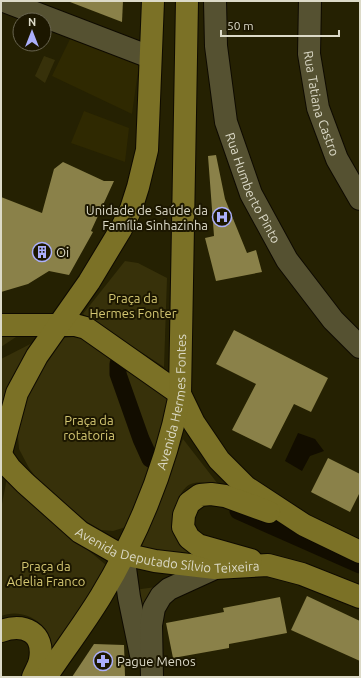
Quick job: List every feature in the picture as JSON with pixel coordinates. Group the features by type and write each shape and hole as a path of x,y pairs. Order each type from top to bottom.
{"main road":[{"path":"1,454 17,393 37,356 89,282 121,229 131,209 147,150 153,1"},
{"name":"Avenida Hermes Fontes","path":"46,677 100,596 140,524 156,485 175,421 180,394 188,1"},
{"path":"1,324 75,324 86,328 180,394 194,423 219,460 246,487 304,525"},
{"name":"Avenida Deputado Sílvio Teixeira","path":"1,454 10,468 25,483 80,532 123,554 155,561 214,568 268,565 302,574 360,597"},
{"path":"268,565 198,546 189,538 183,527 184,515 189,503 200,495 211,494 225,496 304,525 360,552"},
{"path":"1,631 11,628 24,628 34,633 39,641 41,650 40,662 33,677"}],"street":[{"path":"186,44 203,1"},
{"name":"Rua Humberto Pinto","path":"215,1 216,46 226,122 250,194 286,260 333,320 360,347"},
{"name":"Rua Tatiana Castro","path":"310,1 308,54 318,108 336,159 360,199"},
{"path":"4,5 150,57"},
{"path":"123,554 129,597 146,677"},
{"path":"152,677 151,625 154,608 161,596 169,589 214,568"}],"shaded area":[{"path":"70,39 139,64 132,114 52,76"},
{"path":"84,111 129,128 125,162 71,143"},
{"path":"298,433 315,439 324,451 310,456 302,471 285,461"}],"green space":[{"path":"44,56 55,60 45,83 35,76"},
{"name":"Praça da Hermes Fonter","path":"125,261 138,263 167,278 164,367 83,314"},
{"path":"1,336 16,337 1,347"},
{"path":"42,338 1,411 1,359"},
{"name":"Praça da rotatoria","path":"62,338 82,338 134,369 170,402 155,451 131,518 126,527 113,531 101,530 87,522 41,484 29,468 19,449 17,425 28,392 44,360"},
{"path":"183,439 221,488 211,484 202,483 189,485 180,495 174,513 212,561 140,551"},
{"name":"Praça da Adelia Franco","path":"7,478 18,492 106,565 48,666 51,648 46,631 41,624 26,615 9,614 1,616 1,509"},
{"path":"163,586 140,617 134,590"}],"building":[{"path":"123,1 122,22 70,2"},
{"name":"Unidade de Saúde da Família Sinhazinha","path":"216,155 225,199 247,253 256,250 262,272 216,281 205,238 214,236 208,156"},
{"name":"Oi","path":"63,162 104,181 114,181 91,231 93,232 69,275 49,271 28,284 1,292 1,197 42,213 54,169"},
{"path":"234,330 328,378 311,412 294,404 271,449 232,430 256,384 216,364"},
{"path":"328,458 360,474 360,492 350,512 311,492"},
{"path":"307,596 360,621 360,661 291,630"},
{"path":"280,597 287,633 229,644 229,648 173,658 166,623 224,612 223,608"},
{"name":"Pague Menos","path":"94,644 124,645 125,677 72,677"}],"waterway":[{"path":"118,364 118,374 141,439 150,459"},
{"path":"238,511 360,565"}],"place":[{"name":"Unidade de Saúde da Família Sinhazinha","path":"222,217"},
{"name":"Oi","path":"42,252"},
{"name":"Pague Menos","path":"103,661"}]}
